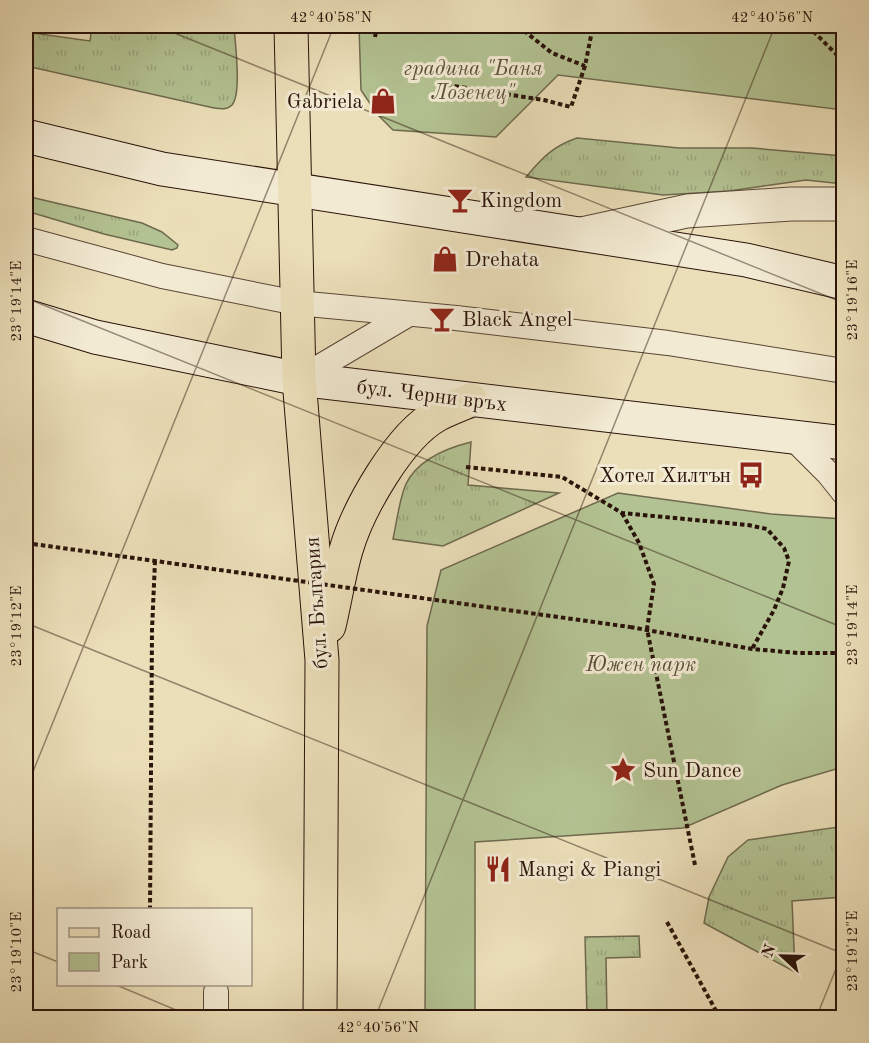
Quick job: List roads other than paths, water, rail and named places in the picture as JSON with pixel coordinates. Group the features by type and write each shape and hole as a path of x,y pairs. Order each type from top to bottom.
{"main road":[{"name":"бул. България","path":"291,26 299,379 322,660 320,1017"},
{"path":"26,136 162,169 746,260 843,283"},
{"path":"576,235 687,211 791,204 843,204"},
{"name":"бул. Черни връх","path":"26,316 95,337 299,379 843,443"},
{"path":"322,660 347,548 379,479 412,435 436,415 471,400"}],"lane":[{"path":"26,239 162,276 297,303 668,343 843,371"},
{"path":"299,379 409,314"},
{"path":"792,437 828,473 843,493"},
{"path":"216,992 216,1017"}],"place":[{"name":"Gabriela","path":"383,101"},
{"name":"Kingdom","path":"460,200"},
{"name":"Drehata","path":"445,259"},
{"name":"Black Angel","path":"442,319"},
{"name":"Хотел Хилтън","path":"751,475"},
{"name":"Sun Dance","path":"623,770"},
{"name":"Mangi & Piangi","path":"498,869"}],"park label":[{"name":"градина \"Баня Лозенец\"","path":"473,80"},
{"name":"Южен парк","path":"641,664"}]}
